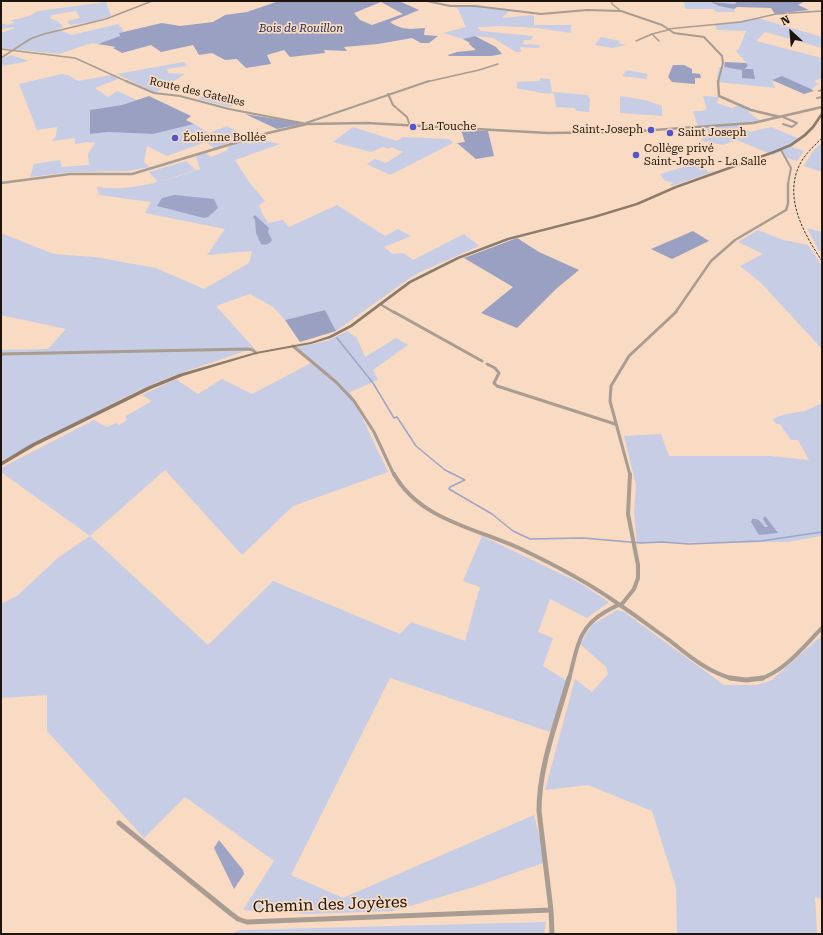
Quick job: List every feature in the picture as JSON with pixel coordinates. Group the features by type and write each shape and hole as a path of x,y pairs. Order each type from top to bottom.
{"main road":[{"path":"1,464 33,445 149,388 181,375 256,353 322,340 341,332 419,277 447,262 518,236 618,210 645,201 781,150 805,135 822,114"}],"street":[{"path":"1,58 16,50 28,40 38,36 62,28 107,18 152,1"},
{"path":"427,1 450,6 475,6 541,14 587,10 621,11"},
{"path":"612,1 612,4 621,11 668,29 676,34 704,37 719,52 723,63 718,78 719,96 751,110 782,117 797,124 792,127 783,124"},
{"path":"636,41 652,34 682,26 741,22 776,14 822,11"},
{"path":"682,26 687,31"},
{"path":"652,34 659,41"},
{"name":"Route des Gatelles","path":"1,48 75,58 154,93 180,96 229,109 307,124"},
{"path":"1,184 70,174 132,174 268,133 307,124 388,94 406,90 433,79 479,70 498,64"},
{"path":"388,94 393,104 407,117 410,126"},
{"path":"817,98 822,97"},
{"path":"307,124 367,123 548,133 610,133 737,125 782,117 822,107"},
{"path":"552,934 551,910 539,811 543,770 582,633 588,623 593,619 622,604 634,589 638,578 638,565 628,514 630,473 615,424 610,401 610,390 629,356 679,309 705,269 718,253 735,240 786,210 788,204 788,185 792,168 781,150"},
{"path":"380,304 482,361"},
{"path":"293,346 352,397 370,422 400,486 420,505 429,511 506,544 587,583 706,667 723,676 741,680 756,679 770,675 822,628"},
{"path":"1,354 248,349 256,353"},
{"path":"487,364 498,370 499,373 494,383 497,386 615,424"},
{"name":"Chemin des Joyères","path":"119,823 230,913 238,919 247,922 551,910"}],"shaded area":[{"path":"684,1 737,1 735,4 712,2 719,6 734,9 735,12 717,12 713,9 685,9"},
{"path":"106,2 111,16 96,21 70,25 67,21 80,18 76,11 52,15 50,18 59,22 63,27 57,29 72,35 118,24 124,31 119,33 120,36 98,44 92,43 59,54 1,48 1,33 13,29 14,27 1,29 1,23 8,25 15,22 9,21 29,16 38,11"},
{"path":"454,7 477,7 509,11 502,18 532,15 534,16 534,25 571,25 571,33 537,28 502,26 478,27 480,31 533,36 531,40 524,40 523,44 540,45 539,48 520,47 521,52 516,52 493,38 475,36 463,39 443,33 466,27 458,9"},
{"path":"758,18 822,37 822,48 765,32 756,41 822,58 822,78 814,81 819,84 811,89 782,77 772,80 775,88 718,82 717,78 719,67 745,69 748,65 736,51 739,49 746,31 717,30 715,25"},
{"path":"601,37 620,41 618,43 626,45 612,48 595,45"},
{"path":"11,55 29,61 3,66 1,59"},
{"path":"184,62 187,66 167,69 168,73 185,74 155,93 117,74"},
{"path":"627,70 648,74 646,79 622,76"},
{"path":"62,74 68,75 78,81 112,75 118,79 95,88 108,97 117,91 137,100 122,105 90,110 91,134 108,132 153,134 194,124 209,133 227,126 247,137 214,148 206,142 167,156 147,146 144,162 149,167 128,171 71,172 30,177 34,164 60,160 62,167 89,165 88,154 95,143 87,142 75,144 75,138 52,141 56,136 57,127 37,130 19,84"},
{"path":"540,78 550,79 552,92 588,95 590,100 589,112 576,111 575,108 556,107 554,93 517,89 517,82 540,81"},
{"path":"209,91 244,100 230,107 198,99"},
{"path":"620,96 645,100 662,106 662,116 620,113"},
{"path":"703,96 719,97 717,103 732,108 740,105 750,110 748,112 762,122 738,125 750,132 771,127 800,139 790,146 804,151 797,161 784,157 782,152 773,155 737,140 723,145 701,141 708,132 706,126 698,126 693,111 702,111 707,109"},
{"path":"353,127 397,141 403,137 449,139 453,143 390,175 367,164 375,159 386,163 403,152 391,147 389,149 383,147 371,152 333,142"},
{"path":"254,138 280,144 235,160 249,182 265,201 259,205 268,223 283,220 289,227 337,205 385,236 398,229 411,236 384,247 393,254 404,253 413,260 464,234 479,246 420,272 336,331 325,310 285,320 273,307 250,294 216,306 254,348 172,376 135,392 1,461 1,350 48,349 66,329 1,315 1,236 3,234 54,254 95,257 156,268 204,289 249,263 252,251 207,255 225,229 145,213 151,202 99,195 97,187 124,188 150,184 175,177 200,169 196,156 206,153 211,157 228,150 228,146"},
{"path":"822,142 822,172 804,166 813,151"},
{"path":"186,161 196,170 158,182 149,172"},
{"path":"693,164 704,167 708,172 716,171 672,186 670,185 673,183 664,180 660,174"},
{"path":"175,195 214,199 218,208 208,217 204,218 157,206 162,198"},
{"path":"255,215 269,228 268,232 272,240 270,243 264,245 261,244 256,233 255,220 253,217"},
{"path":"807,228 822,232 822,252 819,251"},
{"path":"758,230 783,240 808,245 822,266 822,349 761,283 740,266 763,254 738,242"},
{"path":"347,331 357,338 365,357 396,338 408,345 373,370 378,380 350,392 388,472 293,506 242,555 165,470 90,536 1,472 1,468 94,420 107,427 116,423 119,425 126,421 126,416 152,401 142,395 176,379 198,394 222,379 252,394 313,362 297,347 327,341"},
{"path":"822,403 822,536 787,542 637,543 634,511 636,485 624,436 661,434 669,456 770,456 809,460 798,440 791,440 780,424 776,424 773,419 782,415 805,411"},
{"path":"765,516 778,533 759,535 751,522 752,519 756,519 765,527 768,527 763,519"},
{"path":"90,536 208,645 273,581 400,634 411,622 465,641 480,587 463,581 482,536 578,582 609,602 587,618 550,599 538,632 553,638 543,666 567,681 550,732 390,678 291,875 343,898 534,815 546,862 474,887 393,911 309,914 243,910 274,861 185,797 144,838 47,731 47,695 1,698 1,604 18,595 59,557"},
{"path":"617,610 624,612 724,685 757,685 772,680 822,635 822,899 815,897 817,934 677,934 676,887 652,811 588,785 545,790 575,679 592,692 608,674 606,667 580,644 592,625"},
{"path":"219,840 243,870 244,874 234,889 214,848"},
{"path":"546,922 544,934 231,934 240,930"}],"green space":[{"name":"Bois de Rouillon","path":"279,1 399,1 419,10 390,22 403,28 425,28 424,35 438,36 429,43 421,43 412,38 378,44 344,47 347,51 324,50 325,53 290,57 284,50 267,55 271,64 246,68 237,59 225,60 212,53 199,55 193,45 161,52 151,45 122,53 113,48 116,47 98,44 120,36 119,33 162,23 180,26 213,22 225,15 247,12","holes":["381,2 403,14 372,25 360,20 354,13"]},
{"path":"737,1 805,1 798,5 809,10 775,14 771,8 737,7 734,9 719,6 711,2 735,4"},
{"path":"475,36 496,47 502,54 491,56 448,55 457,52 476,50 469,44 470,43 463,39"},
{"path":"725,62 746,63 748,65 745,69 753,69 755,79 742,78 742,70 724,67"},
{"path":"673,65 684,65 692,69 692,73 700,74 701,78 695,78 695,84 672,82 668,77"},
{"path":"782,76 814,91 804,94 772,80"},
{"path":"149,96 191,116 186,120 194,124 153,134 108,132 90,134 90,110 122,105"},
{"path":"245,114 301,123 302,124 277,129"},
{"path":"461,130 488,131 494,156 476,159 457,143 465,142"},
{"path":"693,231 709,241 672,259 651,249"},
{"path":"517,238 539,252 579,270 556,289 517,328 481,313 513,287 464,258"},
{"path":"325,310 336,331 300,342 285,320"}],"waterway":[{"path":"337,338 373,383 394,418 397,417 416,446 445,470 465,480 450,487 449,489 492,514 513,531 530,539 583,538 641,543 662,542 689,544 761,541 822,532"}],"railway":[{"path":"822,138 803,158 795,178 794,191 798,216 803,228 822,261"}],"place":[{"name":"La Touche","path":"413,127"},
{"name":"Saint-Joseph","path":"651,130"},
{"name":"Saint Joseph","path":"670,133"},
{"name":"Éolienne Bollée","path":"175,138"},
{"name":"Collège privé Saint-Joseph - La Salle","path":"636,155"}]}
